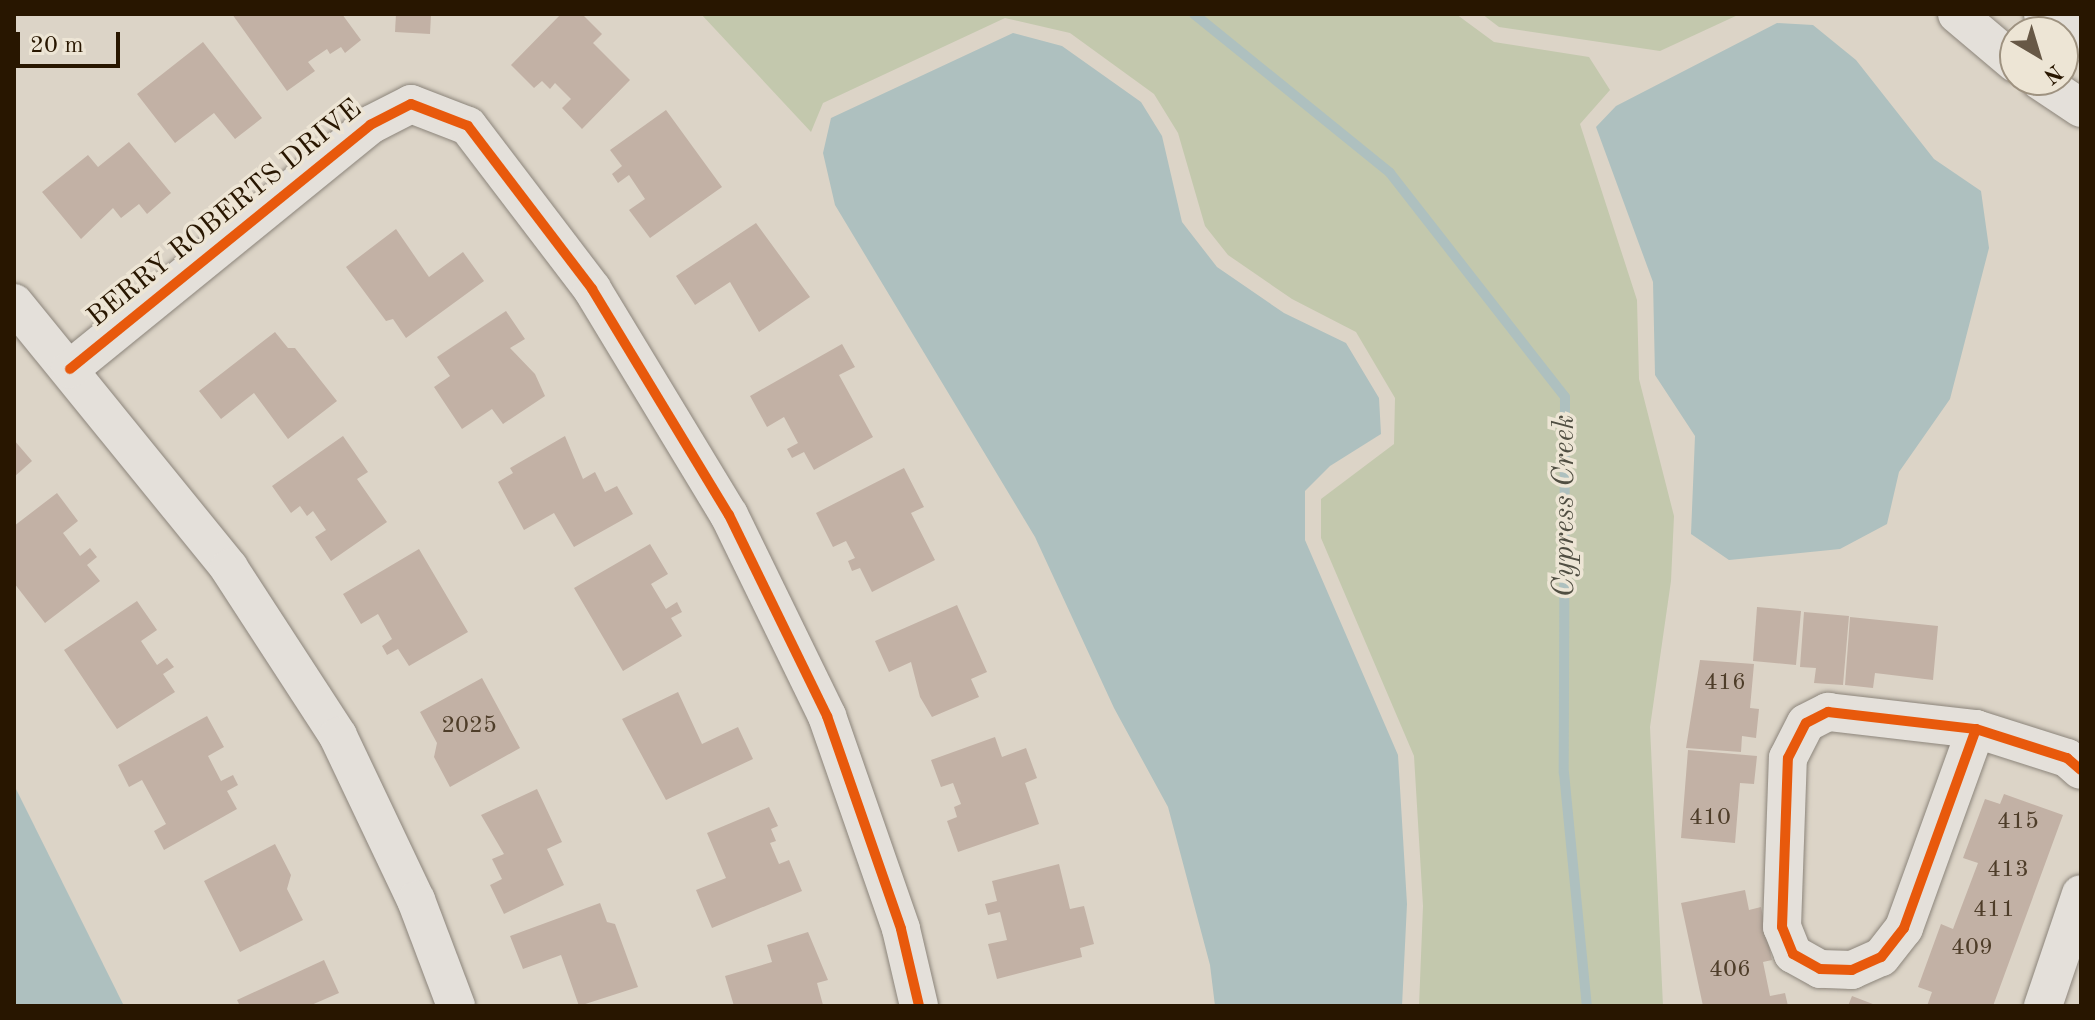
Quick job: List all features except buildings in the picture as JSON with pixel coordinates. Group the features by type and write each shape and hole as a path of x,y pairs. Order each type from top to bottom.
{"street":[{"path":"1957,14 1999,49"},
{"path":"2043,14 2081,41"},
{"path":"2063,96 2081,108"},
{"name":"BERRY ROBERTS DRIVE","path":"70,369 370,125 411,104 468,126 592,289 729,515 827,716 901,929 919,1006"},
{"path":"14,303 229,568 338,736 416,900 456,1006"},
{"path":"1976,729 1904,928 1881,957 1852,970 1820,969 1793,954 1782,927 1788,758 1806,723 1828,712 1976,729 2067,758 2081,770"},
{"path":"2043,1006 2081,894"}],"green space":[{"path":"701,14 1456,14 1494,42 1589,57 1610,90 1580,124 1637,300 1639,379 1674,516 1671,581 1650,727 1663,1006 1419,1006 1423,906 1414,756 1321,538 1321,499 1394,444 1395,398 1356,332 1292,299 1228,255 1205,226 1178,133 1154,94 1070,33 1005,18 823,103 811,132"},
{"path":"1482,14 1740,14 1660,51 1499,27"}],"shaded area":[{"path":"1777,23 1813,25 1856,60 1934,159 1981,191 1989,248 1950,399 1899,472 1887,524 1840,549 1729,560 1691,534 1695,436 1655,375 1653,282 1596,127 1616,106"},
{"path":"1013,33 1062,46 1141,102 1162,136 1182,222 1217,267 1284,313 1346,343 1379,398 1381,434 1330,466 1305,491 1305,540 1398,755 1407,904 1402,1006 1215,1006 1210,965 1168,807 1114,708 1035,537 835,205 823,153 831,118"},
{"path":"14,785 124,1006 14,1006"}],"waterway":[{"name":"Cypress Creek","path":"1194,14 1390,173 1565,397 1564,773 1587,1006"}],"cycle path":[{"path":"70,369 370,125 411,104 468,126 592,289 729,515 827,716 901,929 919,1006"},
{"path":"1976,729 1904,928 1881,957 1852,970 1820,969 1793,954 1782,927 1788,758 1806,723 1828,712 1976,729 2067,758 2081,770"}]}
